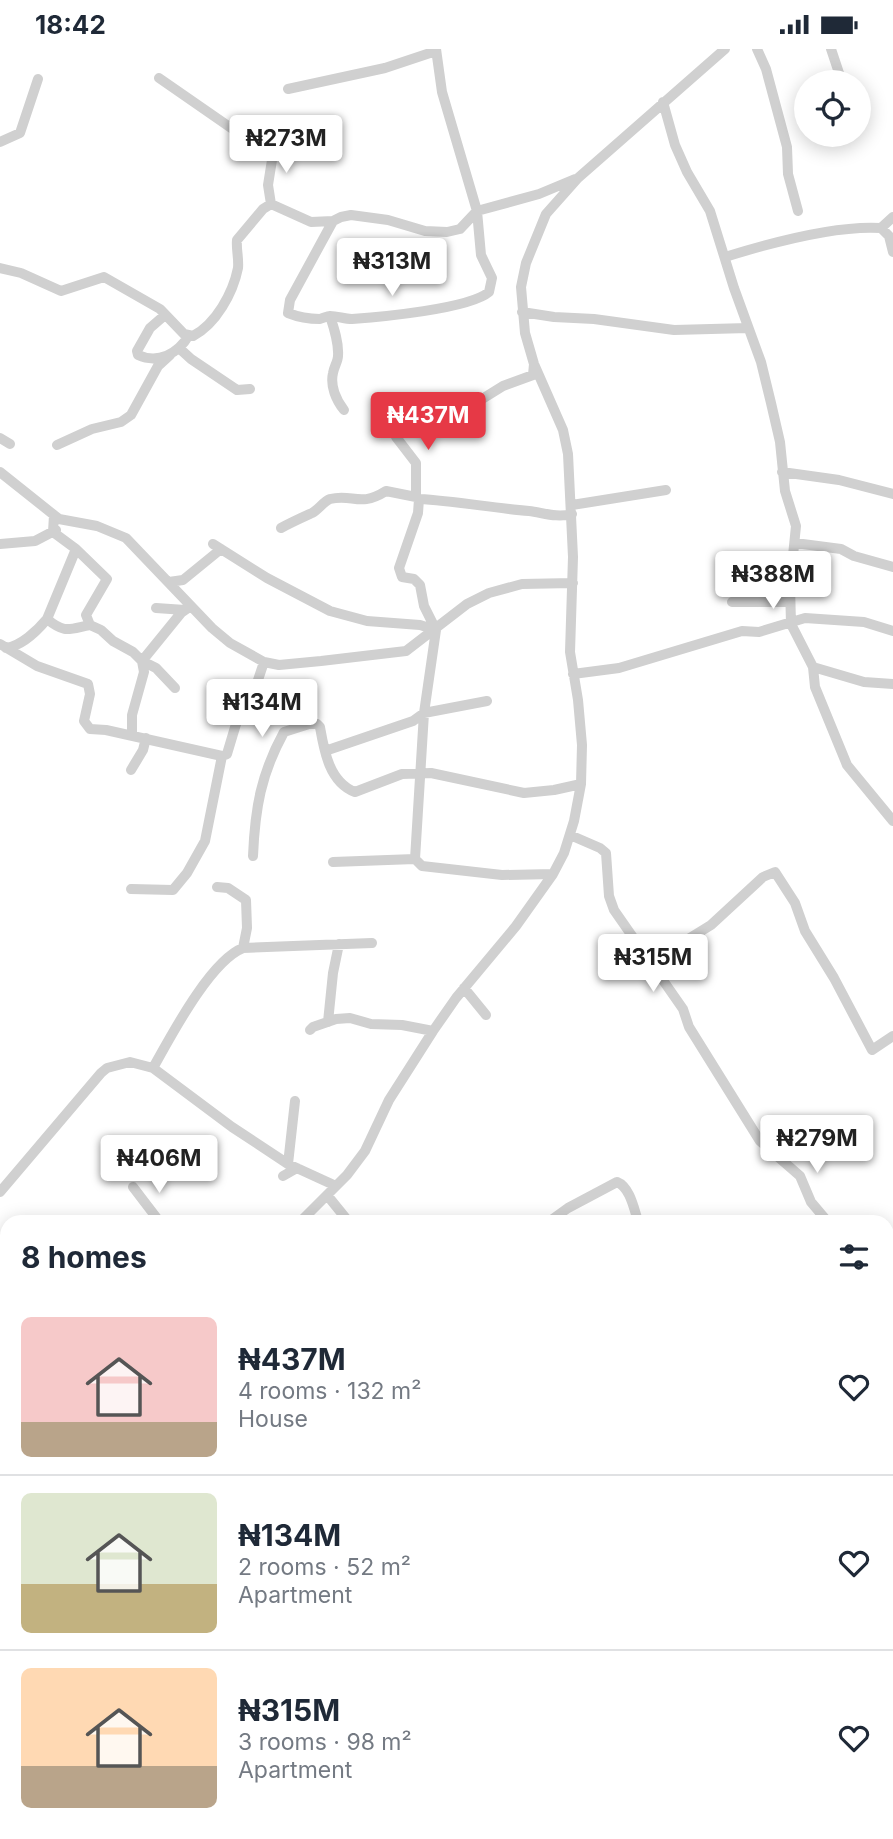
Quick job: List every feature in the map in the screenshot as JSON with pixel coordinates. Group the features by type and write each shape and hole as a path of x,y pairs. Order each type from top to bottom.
{"street":[{"path":"307,1215 365,1151 389,1100 433,1031 464,988 516,926 553,874 570,835 581,784 582,745 570,652 573,583 568,454 563,430 534,364 522,312 521,287 537,232 546,214 578,178 725,49"},
{"path":"757,49 766,69 787,147 789,174 798,211"},
{"path":"831,49 838,70"},
{"path":"288,89 385,68 436,50 442,92 477,211 481,255 492,278 491,287 486,295 422,311 354,319 330,316 321,319 298,317 288,313 290,300 332,221"},
{"path":"159,78 270,155 272,160 268,196 271,204 311,222 362,216 388,220 425,231 447,232 460,229 477,211 539,194 578,178"},
{"path":"0,142 20,133 38,79"},
{"path":"663,102 675,145 710,211 761,362 771,403 780,442 785,491 796,526 789,602 790,624 813,667 815,687 847,765 893,821"},
{"path":"0,268 21,273 61,291 104,277 160,309 184,334 197,335 220,310 232,287 238,268 237,240 256,216 271,204"},
{"path":"725,257 790,239 860,226 881,227 893,217"},
{"path":"881,227 889,236 893,252"},
{"path":"522,312 674,330 748,328"},
{"path":"165,315 150,328 137,351 138,355 157,358 175,351 237,390 250,389"},
{"path":"330,316 338,356 332,377 333,387 344,410"},
{"path":"57,445 92,429 121,422 131,415 158,366 189,335"},
{"path":"415,859 424,713 436,630 424,606 421,585 414,579 402,577 400,568 418,513 416,463 396,437 400,408 439,402 474,404 503,386 533,375 534,364"},
{"path":"0,472 54,515 67,522 97,526 126,538 169,582 188,608 230,643 264,663 279,665 406,651 467,604 512,585 573,583"},
{"path":"782,472 839,480 893,494"},
{"path":"281,528 313,512 330,499 374,499 386,491 417,498 531,511 560,517 572,510 666,490"},
{"path":"53,532 54,515"},
{"path":"0,544 35,541 67,522"},
{"path":"53,532 76,549 107,579 86,615 90,625"},
{"path":"794,543 841,549 854,556 893,567"},
{"path":"169,582 183,580 217,547 277,584 330,611 367,621 420,625 436,630"},
{"path":"3,646 14,647 47,619 76,549"},
{"path":"732,602 789,602"},
{"path":"156,608 188,608"},
{"path":"142,661 188,608"},
{"path":"573,674 619,668 743,631 759,632 805,618 864,622 893,632"},
{"path":"47,619 55,626 69,631 90,625 101,630 113,641 156,668 175,688"},
{"path":"3,646 37,666 88,684 90,694 84,721 90,729 146,738 222,756 227,754 230,748 236,724 247,709 264,663"},
{"path":"132,736 132,715 144,672 142,661"},
{"path":"813,667 864,682 893,684"},
{"path":"325,751 413,721 424,713 487,701"},
{"path":"253,856 254,816 270,760 284,732 309,724 317,724 320,727 330,767 346,787 355,792 402,773 450,776 524,793 581,784"},
{"path":"131,770 143,750 146,738"},
{"path":"131,888 173,890 187,873 205,841 222,756"},
{"path":"570,835 606,853 608,889 614,911 683,1009 690,1027 760,1141 800,1176 811,1202 822,1215"},
{"path":"333,862 415,859 422,866 502,875 553,874"},
{"path":"651,962 711,925 763,877 775,872 795,903 805,931 834,978 872,1050 893,1036"},
{"path":"217,887 228,888 246,900 247,928 243,948"},
{"path":"153,1068 189,1005 231,952 243,948 372,943"},
{"path":"328,1022 339,944"},
{"path":"464,988 486,1015"},
{"path":"310,1030 328,1022 351,1018 372,1024 402,1025 433,1031"},
{"path":"0,1192 100,1073 107,1068 130,1062 153,1068 292,1166 336,1186"},
{"path":"283,1176 292,1166 296,1101"},
{"path":"558,1215 617,1182 626,1189 636,1215"},
{"path":"133,1187 154,1215"},
{"path":"327,1195 343,1215"}]}
